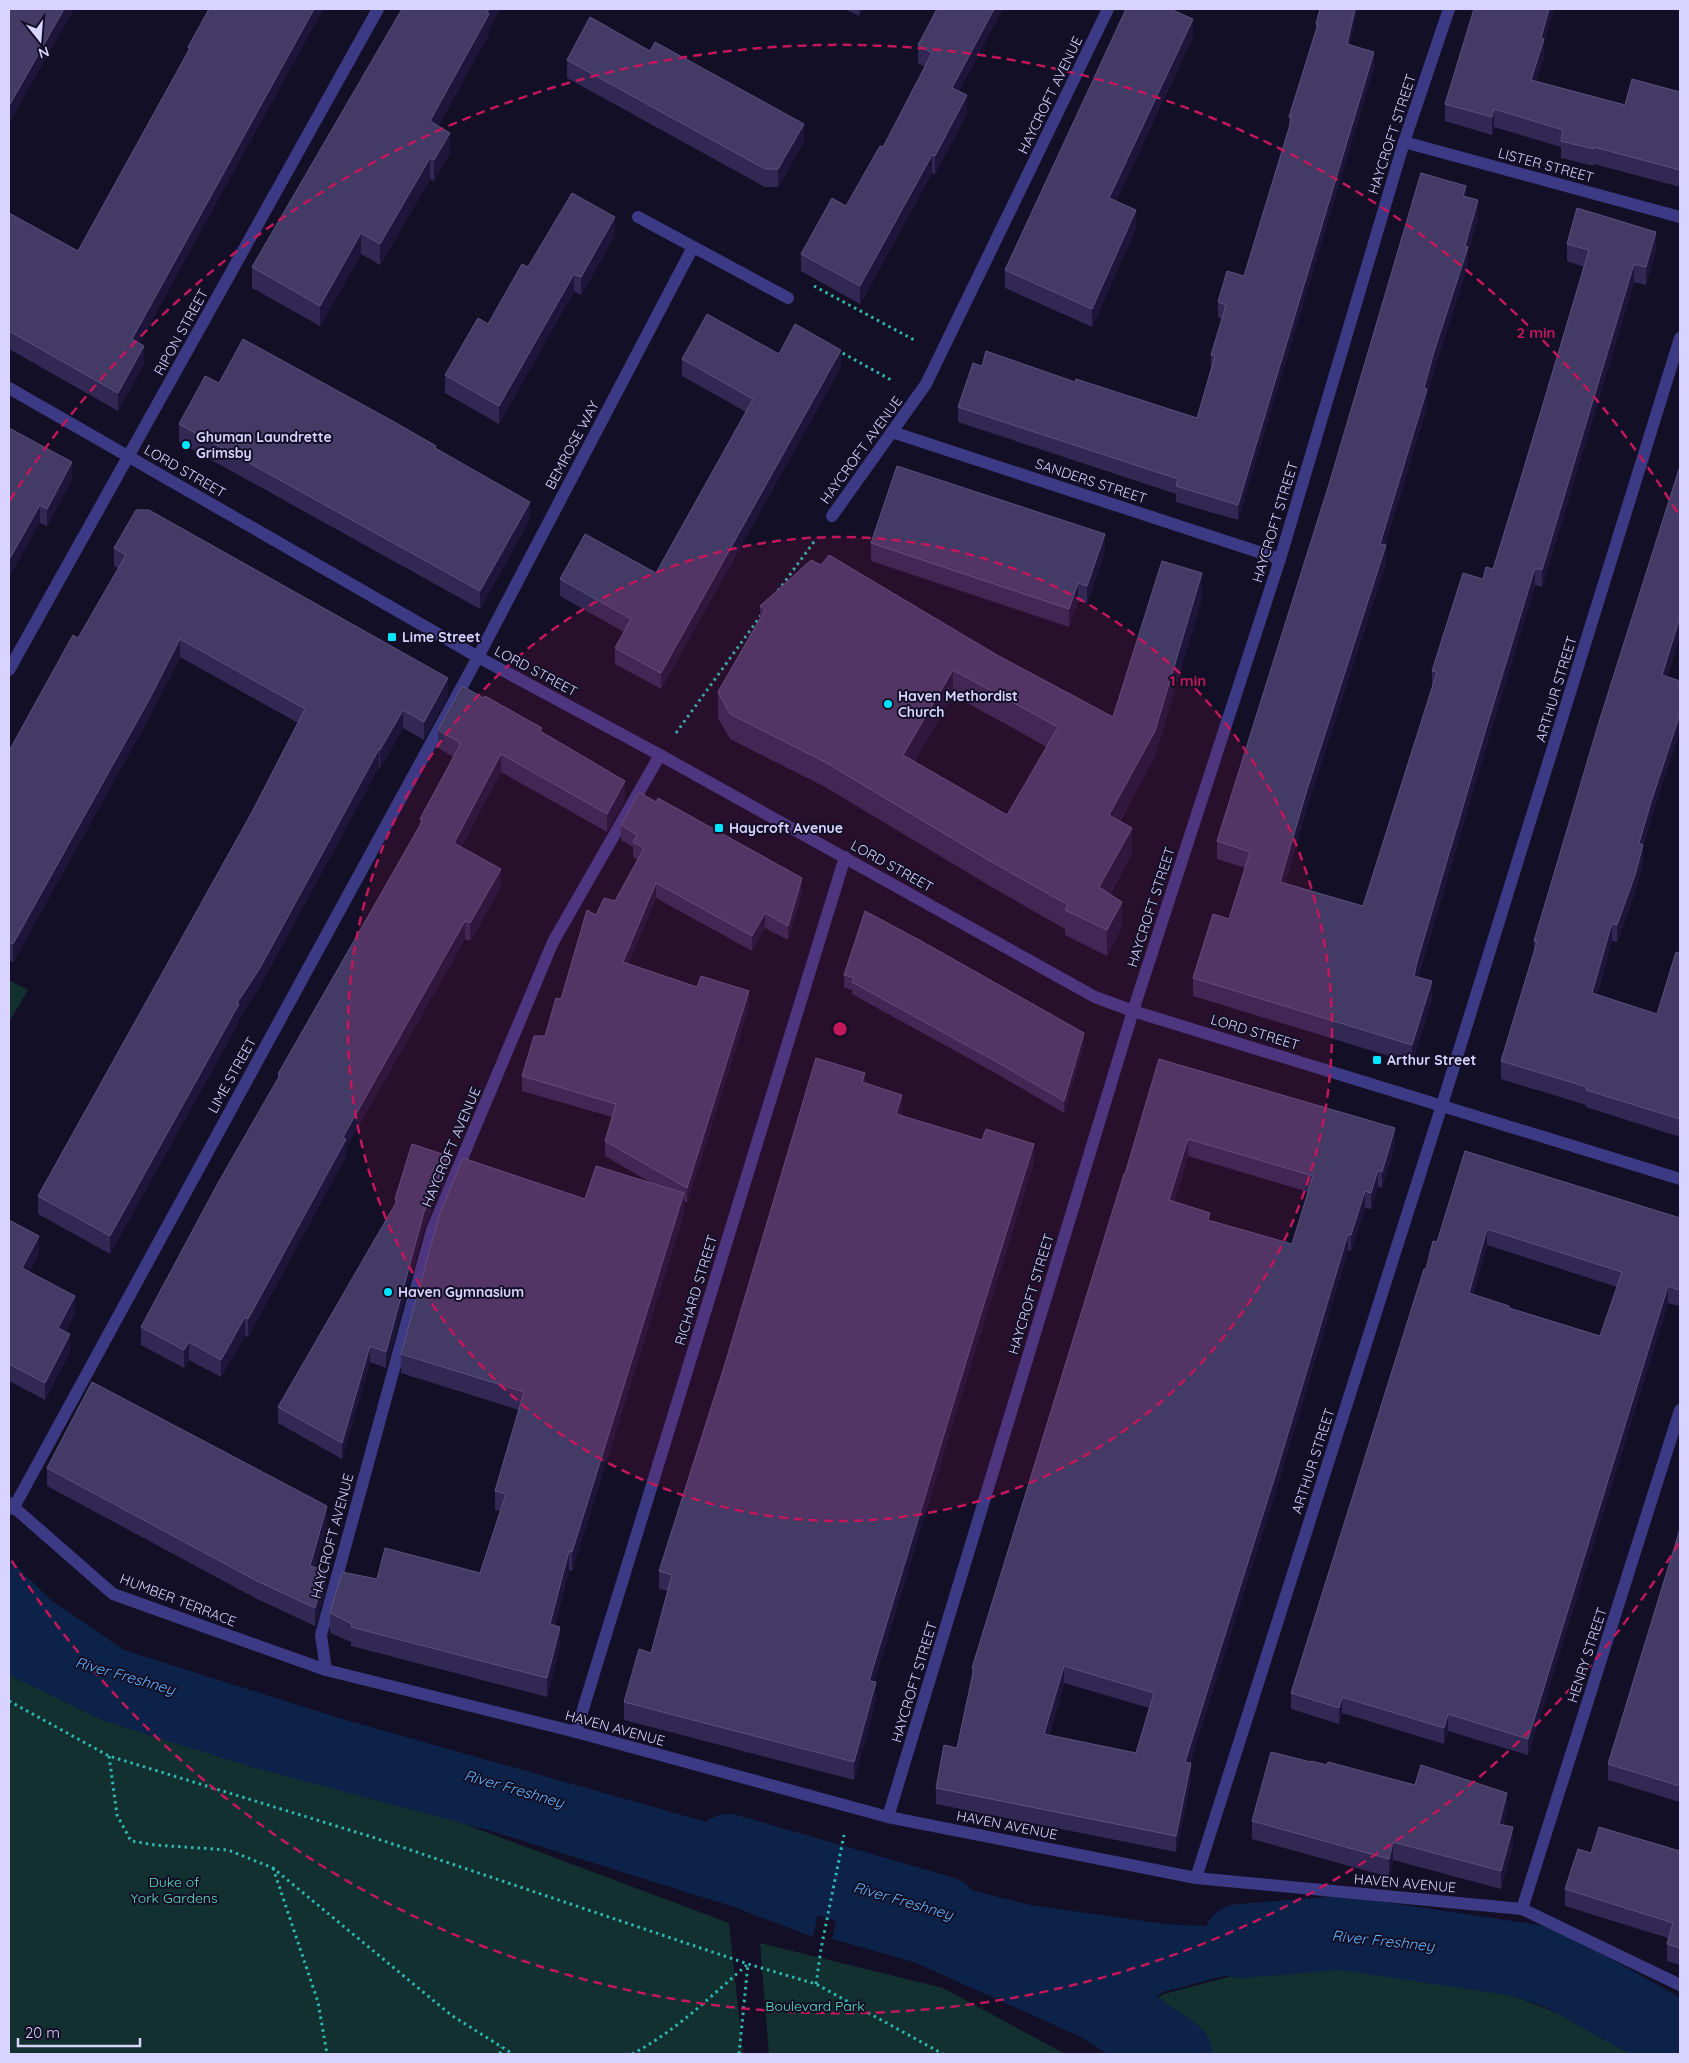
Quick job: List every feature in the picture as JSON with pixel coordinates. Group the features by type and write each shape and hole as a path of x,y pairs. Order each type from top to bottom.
{"street":[{"name":"RIPON STREET","path":"9,670 378,9"},
{"name":"HAYCROFT AVENUE","path":"832,516 919,395 941,354 1108,9"},
{"name":"HAYCROFT STREET","path":"888,1817 1133,1011 1280,560 1404,142 1449,9"},
{"name":"LISTER STREET","path":"1404,142 1680,217"},
{"path":"638,218 788,298"},
{"name":"BEMROSE WAY","path":"478,657 693,247"},
{"name":"ARTHUR STREET","path":"1196,1878 1442,1105 1680,338"},
{"name":"LORD STREET","path":"9,388 478,657 845,857 1094,997 1133,1011 1680,1179"},
{"name":"SANDERS STREET","path":"892,432 1280,560"},
{"name":"LIME STREET","path":"11,1506 478,657"},
{"name":"HAYCROFT AVENUE","path":"326,1670 321,1635 432,1230 552,942 660,755"},
{"name":"RICHARD STREET","path":"576,1732 845,857"},
{"name":"HENRY STREET","path":"1522,1909 1680,1410"},
{"name":"HUMBER TERRACE","path":"11,1506 113,1594 326,1670"},
{"name":"HAVEN AVENUE","path":"326,1670 576,1732 888,1817 1196,1878 1522,1909 1680,1985"}],"path":[{"path":"788,298 800,278 941,354"},
{"path":"836,350 919,395"},
{"name":"HAYCROFT AVENUE","path":"775,596 832,516"},
{"path":"660,755 763,611"},
{"path":"9,1701 109,1756 372,1837 748,1964 816,1984 943,2054"},
{"path":"109,1756 117,1815 131,1841 155,1845 228,1850 273,1868 451,2014 513,2054"},
{"path":"816,1984 842,1843"},
{"path":"273,1868 318,2002 327,2054"},
{"path":"632,2054 647,2046 691,2013 748,1964"},
{"path":"739,2054 748,1964"},
{"path":"500,2054 501,2047"}],"green space":[{"path":"9,980 28,990 9,1022"},
{"name":"Duke of York Gardens","path":"9,1626 55,1671 729,1923 743,2054 9,2054"},
{"name":"Boulevard Park","path":"760,1943 943,1988 1065,2054 769,2054"},
{"path":"1351,1962 1425,1973 1498,1991 1556,2013 1650,2054 1178,2054 1163,2044 1134,2012 1164,1994 1251,1971"}],"water":[{"path":"9,1559 51,1600 124,1650 339,1718 830,1857 813,1937 734,1907 491,1831 248,1766 104,1721 15,1678 9,1673"},
{"path":"849,1859 1030,1905 1165,1924 1342,1933 1543,1963 1680,2036 1680,2054 1654,2054 1559,2012 1497,1990 1410,1968 1351,1960 1250,1969 1163,1992 1132,2012 1163,2046 1175,2054 1108,2054 1081,2037 914,1962 832,1939"}],"building":[{"path":"9,9 64,9 9,106"},
{"path":"209,9 314,9 132,339 144,346 118,393 9,331 9,213 78,251 190,48 188,47"},
{"path":"402,9 489,9 487,13 489,14 430,121 450,133 434,160 430,158 380,244 361,233 320,306 252,267"},
{"path":"937,9 994,9 952,88 967,95 935,156 932,155 860,286 801,254 832,198 846,206 880,146 883,147 932,53 918,45"},
{"path":"1126,9 1170,9 1193,19 1109,198 1136,210 1092,309 1005,270"},
{"path":"1320,9 1355,9 1347,44 1374,52 1238,505 1176,486 1178,479 958,407 973,363 982,366 986,351 1075,382 1076,379 1197,418 1215,356 1211,355 1226,305 1218,302 1227,271 1244,276 1292,118 1289,117 1318,24 1316,24"},
{"path":"1474,9 1549,9 1541,38 1544,39 1531,80 1625,105 1632,79 1680,92 1680,170 1594,147 1594,149 1561,141 1563,130 1494,109 1492,117 1445,104"},
{"path":"590,17 650,51 655,42 804,124 778,169 765,169 567,60"},
{"path":"1421,173 1466,186 1463,196 1478,200 1465,246 1468,247 1433,355 1424,388 1427,389 1380,544 1386,545 1306,793 1280,882 1363,906 1437,672 1432,671 1463,573 1483,579 1486,567 1493,569 1516,495 1589,250 1567,244 1577,208 1656,232 1646,267 1634,264 1542,570 1535,568 1485,732 1417,962 1414,976 1432,981 1412,1045 1193,978 1213,914 1229,919 1250,852 1217,841 1330,481"},
{"path":"572,193 615,217 581,277 574,274 499,406 445,375 478,318 488,324 522,264 528,267"},
{"path":"707,314 779,354 795,324 841,350 661,673 615,648 631,619 560,579 585,534 656,573 753,399 682,359"},
{"path":"243,339 398,424 436,446 435,448 530,502 480,591 179,424 205,376 219,383"},
{"path":"9,428 72,462 47,509 40,505 9,560"},
{"path":"897,466 1105,534 1087,586 1078,583 1069,609 871,543"},
{"path":"1680,466 1680,617 1662,675 1680,681 1680,714 1639,843 1643,845 1635,875 1617,925 1612,923 1592,993 1657,1014 1676,952 1680,953 1680,1119 1586,1090 1587,1087 1501,1061 1537,942 1534,941 1599,722"},
{"path":"136,510 149,510 448,678 424,722 403,710 379,749 260,968 237,1003 239,1004 110,1236 38,1196 252,812 305,709 180,639 150,698 13,944 9,942 9,751 73,635 78,638 126,555 114,548"},
{"path":"829,555 997,655 1113,717 1162,561 1202,573 1155,731 1109,815 1132,828 1099,887 1122,902 1107,930 1065,910 1068,905 990,861 825,762 730,714 718,692 765,610 760,606 811,560 821,565","holes":["953,670 1058,727 1007,815 903,755"]},
{"path":"462,686 484,698 485,696 542,728 540,731 625,781 607,814 501,754 454,843 501,869 470,923 465,921 343,1137 346,1139 248,1319 245,1317 221,1360 189,1342 184,1350 141,1327 218,1183 280,1075 278,1074 423,820 420,819 460,745 459,742 438,730"},
{"path":"639,792 656,802 658,798 802,878 788,926 765,913 752,936 656,883 623,962 697,987 701,976 749,991 687,1188 605,1141 616,1104 522,1076 534,1036 545,1036 556,998 561,999 587,910 596,915 604,898 615,901 644,848 633,842 637,835 621,825"},
{"path":"865,911 1084,1033 1064,1101 852,982 854,978 844,975"},
{"path":"816,1058 865,1073 862,1082 902,1095 896,1114 982,1140 986,1129 1034,1144 869,1681 876,1682 854,1762 624,1702 639,1649 651,1653 672,1575 659,1571 725,1364"},
{"path":"1159,1059 1395,1128 1382,1172 1378,1170 1371,1193 1365,1191 1351,1235 1348,1234 1277,1470 1185,1762 1191,1763 1176,1836 936,1788 944,1745 957,1748 974,1668 972,1668","holes":["1188,1139 1313,1176 1292,1244 1208,1220 1210,1213 1169,1200","1064,1666 1154,1693 1136,1753 1044,1734"]},
{"path":"412,1144 448,1156 424,1212 386,1352 370,1346 342,1443 278,1407 397,1201 395,1199"},
{"path":"1465,1151 1680,1218 1679,1290 1668,1286 1528,1739 1448,1714 1444,1728 1342,1697 1339,1708 1291,1693 1424,1269 1426,1269 1433,1241 1437,1242","holes":["1487,1229 1622,1272 1600,1336 1509,1308 1509,1306 1469,1293"]},
{"path":"463,1158 585,1199 596,1166 684,1193 572,1552 569,1551 550,1624 560,1627 547,1678 351,1627 352,1624 330,1613 342,1572 377,1579 385,1548 480,1573 506,1494 495,1491 524,1392 401,1354 440,1213"},
{"path":"9,1220 39,1236 22,1268 75,1296 58,1328 70,1334 45,1383 9,1364"},
{"path":"92,1382 327,1506 310,1566 326,1570 315,1608 257,1581 47,1468"},
{"path":"1680,1529 1680,1786 1608,1764"},
{"path":"1271,1752 1327,1765 1328,1762 1415,1785 1421,1765 1507,1793 1499,1824 1513,1827 1501,1871 1393,1842 1389,1859 1252,1821"},
{"path":"1599,1827 1680,1851 1680,1948 1667,1944 1673,1923 1565,1889 1578,1849 1591,1853"}],"waterway":[{"name":"River Freshney","path":"728,1851 943,1913"},
{"name":"River Freshney","path":"1240,1941 1342,1933 1543,1963 1680,2040"},
{"name":"River Freshney","path":"1082,1990 1175,2054"}],"place":[{"name":"Ghuman Laundrette Grimsby","path":"186,445"},
{"name":"Lime Street","path":"392,637"},
{"name":"Haven Methordist Church","path":"888,704"},
{"name":"Haycroft Avenue","path":"719,828"},
{"name":"Arthur Street","path":"1377,1060"},
{"name":"Haven Gymnasium","path":"388,1292"}]}
